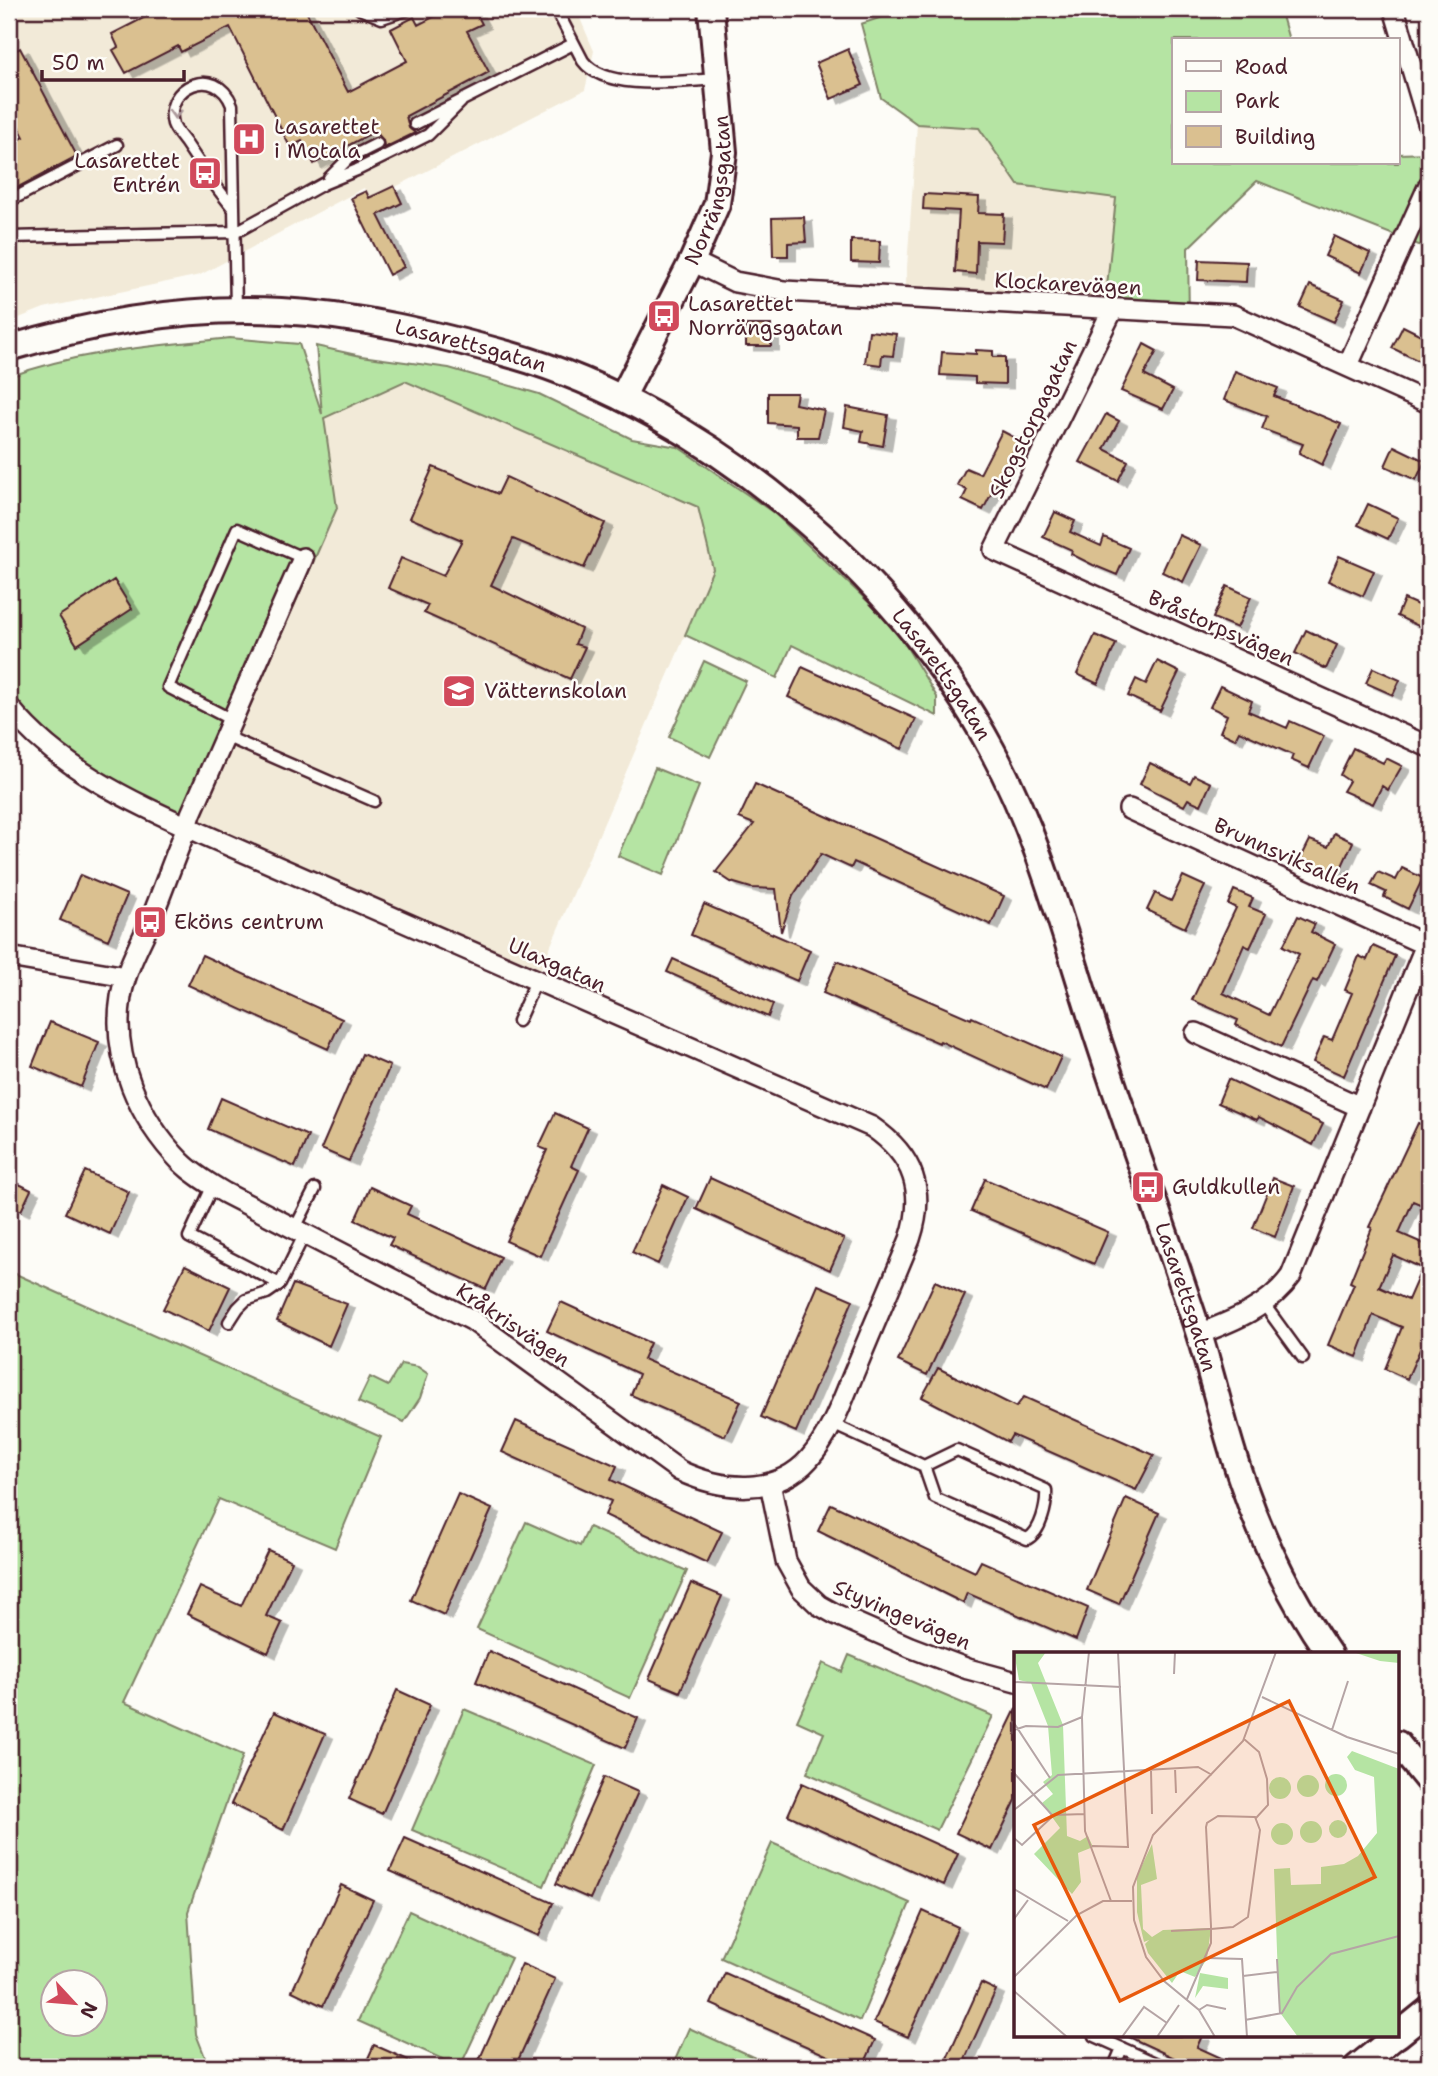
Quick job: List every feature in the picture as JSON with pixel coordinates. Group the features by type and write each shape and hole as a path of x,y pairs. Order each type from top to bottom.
{"street":[{"name":"Norrängsgatan","path":"622,398 692,261 717,204 724,152 711,9"},
{"path":"1394,9 1429,126"},
{"path":"1348,365 1429,185"},
{"name":"Klockarevägen","path":"692,261 735,282 762,289 1233,315 1429,403"},
{"name":"Skogstorpagatan","path":"994,550 1113,309"},
{"name":"Lasarettsgatan","path":"9,348 115,323 236,310 304,313 435,335 539,363 594,384 669,423 712,450 808,524 850,563 941,667 970,712 1013,792 1031,835 1116,1095 1199,1334 1233,1453 1255,1516 1299,1607 1328,1652"},
{"name":"Bråstorpsvägen","path":"994,550 1429,747"},
{"path":"187,827 303,558"},
{"name":"Ulaxgatan","path":"12,720 94,781 187,827 872,1127 888,1138 902,1154"},
{"name":"Brunnsviksallén","path":"1129,809 1428,941 1291,1276 1283,1287 1263,1303 1199,1334"},
{"name":"Kråkrisvägen","path":"187,827 125,978 121,996 119,1033 124,1066 136,1099 154,1129 183,1164 213,1185 472,1320 680,1471 728,1487 751,1487 770,1483 797,1470 809,1459 832,1424 916,1221 916,1185 902,1154"},
{"path":"9,957 125,978"},
{"path":"1196,1033 1360,1107"},
{"name":"Styvingevägen","path":"770,1483 786,1561 801,1588 818,1605 909,1647 978,1672 1014,1681"},
{"path":"1400,1746 1429,1782"},
{"path":"1400,2033 1429,2010"},
{"path":"1357,2067 1393,2038"}],"lane":[{"path":"360,9 382,18 410,9"},
{"path":"556,9 588,69 605,78 632,81 719,79"},
{"path":"415,124 573,44"},
{"path":"233,208 205,173 173,124 176,99 185,89 195,84 207,81 218,86 228,95 232,105 236,310"},
{"path":"9,237 236,232 323,184 358,170 428,135 461,102"},
{"path":"323,184 349,158 377,144"},
{"path":"9,201 117,145"},
{"path":"303,558 237,529 168,687 228,728 374,801"},
{"path":"518,1021 536,981"},
{"path":"213,1185 189,1237 280,1283"},
{"path":"229,1322 246,1300 267,1293 280,1283 315,1189"},
{"path":"1263,1303 1303,1358"},
{"path":"832,1424 924,1466 935,1498 1027,1539 1033,1536 1048,1504 1046,1490 957,1450 924,1466"},
{"path":"1100,2038 1162,2067"},
{"path":"1114,2067 1122,2048"}],"shaded area":[{"name":"Lasarettet i Motala","path":"9,9 576,9 594,51 585,90 370,200 364,188 200,275 44,308 9,322"},
{"path":"917,124 979,128 1018,185 1117,198 1104,316 905,296"},
{"name":"Vätternskolan","path":"405,381 698,507 714,569 535,982 194,833 337,508 323,418"}],"green space":[{"path":"906,9 1280,9 1288,38 1172,38 1172,164 1400,164 1400,154 1429,153 1429,249 1257,181 1188,248 1189,318 1104,316 1116,198 1018,185 979,128 917,124 881,98 861,24"},
{"path":"230,338 299,344 322,414 316,346 361,356 449,368 539,394 632,439 678,447 774,513 894,626 937,697 937,716 792,645 777,678 685,635 713,569 698,507 405,381 324,418 337,508 194,833 112,799 9,712 9,377 91,355"},
{"path":"704,661 746,681 710,757 669,737"},
{"path":"655,768 699,786 663,875 618,856"},
{"path":"9,1271 381,1437 335,1548 219,1499 124,1702 243,1755 188,1912 196,2034 209,2067 9,2067"},
{"path":"401,1364 418,1367 428,1374 420,1398 404,1422 358,1402 370,1377 388,1386"},
{"path":"526,1522 580,1546 589,1527 687,1571 630,1698 477,1629"},
{"path":"849,1655 993,1716 937,1830 807,1773 824,1733 797,1721 823,1663 842,1672"},
{"path":"464,1709 596,1765 544,1886 412,1830"},
{"path":"772,1843 910,1903 860,2021 721,1958"},
{"path":"409,1911 511,1958 460,2067 358,2021"},
{"path":"689,2028 775,2067 672,2067"}],"building":[{"path":"161,9 305,9 348,92 407,61 391,29 414,17 418,25 449,9 474,9 482,24 467,31 489,72 406,116 409,128 415,133 384,148 383,140 375,131 314,164 302,141 290,147 230,27 181,52 178,46 126,73 113,50 118,47 112,34"},
{"path":"20,48 77,156 9,192 9,145 24,137 9,108 9,54"},
{"path":"848,49 863,85 831,99 816,63"},
{"path":"394,186 402,203 378,215 404,267 389,275 351,198 366,191 369,198"},
{"path":"924,194 979,197 978,213 1004,214 1002,242 977,241 976,274 955,272 959,211 923,209"},
{"path":"804,217 806,242 788,243 788,256 773,256 772,218"},
{"path":"1334,236 1370,253 1361,273 1325,256"},
{"path":"851,240 880,241 879,263 851,262"},
{"path":"1199,260 1247,262 1246,282 1198,280"},
{"path":"1310,285 1344,300 1334,322 1300,307"},
{"path":"746,325 771,325 771,346 746,346"},
{"path":"1403,326 1429,339 1419,361 1392,348"},
{"path":"869,331 896,334 893,356 882,355 881,365 865,363"},
{"path":"1144,344 1157,351 1144,375 1173,390 1163,409 1121,391"},
{"path":"976,350 993,351 993,357 1005,357 1005,384 975,383 975,377 940,375 942,352 976,354"},
{"path":"1235,371 1278,388 1274,396 1341,424 1322,465 1299,453 1303,444 1262,429 1267,416 1224,400"},
{"path":"768,393 797,393 795,404 824,410 818,437 797,437 797,425 768,423"},
{"path":"847,407 888,415 883,446 861,442 863,431 844,427"},
{"path":"1106,414 1119,421 1104,449 1128,461 1118,481 1080,462"},
{"path":"1002,431 1019,440 983,510 962,500 967,490 957,485 966,468 980,474"},
{"path":"1394,446 1425,461 1416,480 1385,466"},
{"path":"433,467 498,494 506,477 605,523 584,568 513,539 491,585 581,629 575,644 585,647 570,679 424,613 428,605 388,588 401,558 443,576 462,540 410,518"},
{"path":"1368,504 1398,518 1388,539 1358,525"},
{"path":"1055,512 1075,521 1070,532 1101,546 1104,537 1129,548 1117,575 1071,554 1072,550 1043,537"},
{"path":"1179,535 1201,545 1183,582 1162,572"},
{"path":"1339,556 1374,571 1363,596 1328,581"},
{"path":"114,580 132,609 77,645 59,616"},
{"path":"1227,586 1251,597 1237,628 1213,618"},
{"path":"1404,599 1429,610 1429,631 1397,616"},
{"path":"1306,630 1337,645 1326,669 1295,653"},
{"path":"1095,635 1116,644 1098,684 1077,674"},
{"path":"1157,661 1179,672 1160,711 1128,696 1136,679 1146,684"},
{"path":"802,667 916,719 902,749 788,697"},
{"path":"1373,668 1400,680 1393,695 1366,683"},
{"path":"1220,686 1252,701 1248,711 1287,728 1290,721 1324,736 1309,768 1291,760 1293,755 1239,731 1235,739 1220,732 1227,715 1210,707"},
{"path":"1353,748 1383,763 1386,758 1402,766 1388,790 1382,786 1373,804 1343,791 1349,781 1340,775"},
{"path":"1150,763 1190,783 1194,775 1211,783 1201,805 1188,799 1184,806 1140,784"},
{"path":"755,784 1004,896 991,925 854,862 851,868 821,854 793,896 781,932 776,889 751,888 731,882 716,872 754,824 739,818"},
{"path":"1334,833 1353,842 1337,877 1300,860 1310,840 1328,847"},
{"path":"1402,868 1423,878 1408,909 1384,897 1386,892 1371,885 1378,872 1396,880"},
{"path":"80,875 127,895 108,940 60,920"},
{"path":"1183,876 1205,886 1185,928 1147,910 1155,893 1171,901"},
{"path":"1234,890 1253,898 1249,907 1266,914 1250,948 1244,945 1223,993 1269,1015 1299,954 1283,946 1298,916 1315,924 1311,932 1335,944 1317,982 1313,980 1281,1047 1236,1025 1238,1020 1192,1000 1236,908 1228,904"},
{"path":"704,904 810,950 797,981 691,935"},
{"path":"1373,946 1395,956 1344,1076 1313,1062 1324,1037 1332,1040 1352,993 1345,990 1359,956 1367,960"},
{"path":"202,955 342,1019 328,1049 188,985"},
{"path":"673,959 773,1004 768,1017 667,972"},
{"path":"837,961 1061,1057 1046,1090 940,1041 939,1043 823,993"},
{"path":"50,1022 99,1042 81,1087 32,1066"},
{"path":"362,1054 390,1066 349,1161 321,1149"},
{"path":"1228,1079 1323,1124 1313,1145 1259,1117 1257,1120 1218,1103"},
{"path":"221,1098 308,1136 295,1167 208,1129"},
{"path":"555,1113 588,1128 571,1166 579,1170 540,1256 506,1241 547,1150 539,1147"},
{"path":"1418,1123 1429,1127 1429,1208 1413,1201 1399,1233 1429,1246 1429,1329 1407,1379 1385,1369 1402,1327 1373,1315 1357,1357 1328,1345 1354,1284 1350,1282 1372,1228 1369,1227","holes":["1393,1255 1422,1268 1408,1300 1379,1287"]},
{"path":"85,1171 129,1192 110,1234 65,1213"},
{"path":"710,1178 844,1239 830,1270 696,1209"},
{"path":"1273,1178 1294,1186 1275,1237 1253,1228"},
{"path":"9,1179 31,1190 21,1211 9,1205"},
{"path":"985,1179 1108,1232 1094,1264 971,1211"},
{"path":"663,1185 688,1197 658,1264 632,1252"},
{"path":"370,1187 411,1206 407,1214 501,1257 486,1289 389,1245 393,1238 355,1220"},
{"path":"185,1265 230,1287 209,1331 163,1309"},
{"path":"935,1281 965,1295 927,1375 898,1361"},
{"path":"293,1284 347,1304 329,1346 277,1321"},
{"path":"818,1285 853,1300 796,1432 761,1417"},
{"path":"561,1302 650,1343 643,1359 741,1401 725,1436 631,1395 639,1374 547,1331"},
{"path":"938,1368 1016,1407 1024,1397 1154,1455 1136,1490 1012,1435 1008,1442 922,1397"},
{"path":"516,1421 617,1466 611,1480 722,1532 707,1563 605,1515 611,1501 502,1452"},
{"path":"458,1494 492,1509 444,1615 411,1600"},
{"path":"1126,1498 1159,1513 1119,1604 1087,1590"},
{"path":"831,1504 975,1572 981,1561 1088,1608 1076,1640 967,1593 963,1603 818,1531"},
{"path":"268,1550 292,1561 266,1616 282,1623 268,1653 187,1614 200,1587 241,1606"},
{"path":"691,1583 722,1596 680,1692 649,1679"},
{"path":"489,1651 638,1718 625,1748 476,1682"},
{"path":"397,1690 430,1705 382,1814 349,1799"},
{"path":"274,1712 325,1734 283,1830 231,1804"},
{"path":"1014,1713 1014,1804 992,1850 956,1833"},
{"path":"604,1777 638,1792 590,1899 556,1884"},
{"path":"802,1783 958,1854 944,1885 788,1815"},
{"path":"405,1838 553,1903 539,1936 390,1871"},
{"path":"341,1885 373,1900 323,2006 292,1991"},
{"path":"923,1911 958,1927 908,2037 874,2022"},
{"path":"522,1964 555,1979 515,2067 476,2067"},
{"path":"725,1973 875,2040 863,2067 853,2067 711,2004"},
{"path":"981,1983 996,1990 965,2059 959,2062 958,2067 943,2067"},
{"path":"1131,2038 1201,2038 1197,2047 1241,2067 1194,2067"},
{"path":"374,2045 424,2067 364,2067"}],"place":[{"name":"Lasarettet i Motala","path":"249,139"},
{"name":"Lasarettet Entrén","path":"205,173"},
{"name":"Lasarettet Norrängsgatan","path":"664,316"},
{"name":"Vätternskolan","path":"459,691"},
{"name":"Eköns centrum","path":"150,922"},
{"name":"Guldkullen","path":"1148,1187"}]}
